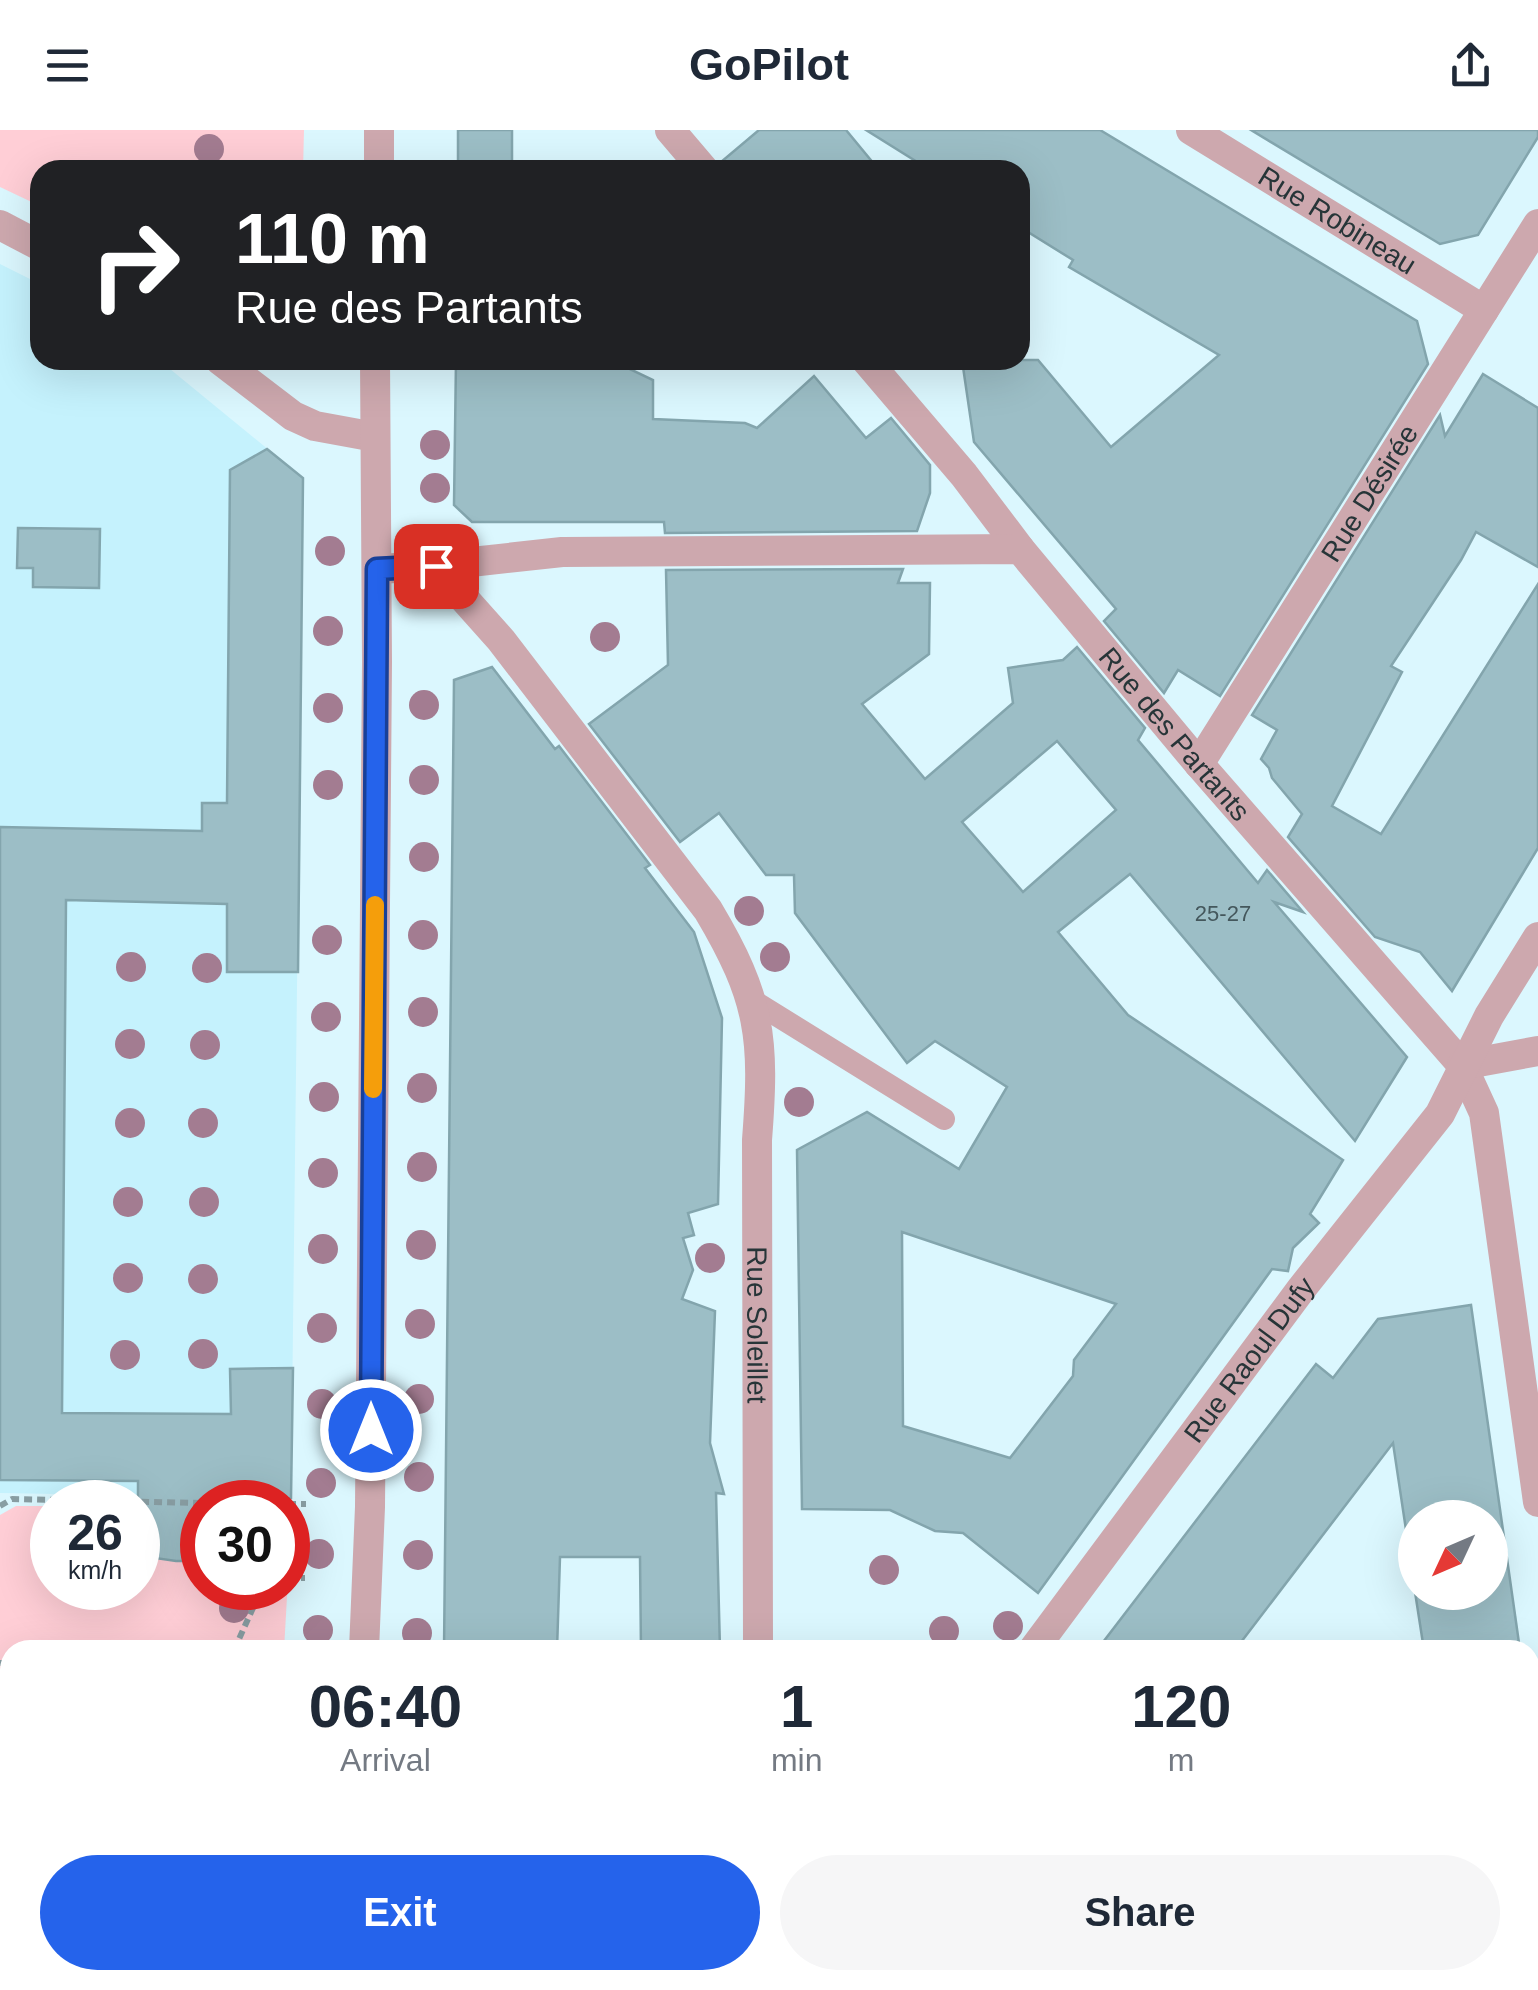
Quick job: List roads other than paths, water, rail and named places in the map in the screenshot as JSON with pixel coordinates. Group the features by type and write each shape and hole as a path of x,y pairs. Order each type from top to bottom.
{"street":[{"path":"379,160 380,130"},
{"path":"670,130 696,160"},
{"name":"Rue Robineau","path":"1191,130 1484,310"},
{"name":"Rue Désirée","path":"1199,764 1538,224"},
{"path":"0,225 30,241"},
{"path":"233,370 293,416 315,426 375,436"},
{"path":"364,1640 370,1467 376,370"},
{"name":"Rue des Partants","path":"874,370 1199,764 1462,1066 1484,1113 1538,1502"},
{"path":"377,569 562,552 1020,549"},
{"name":"Rue Soleillet","path":"436,566 501,640 708,910 736,958 752,1000 761,1042 762,1081 757,1140 758,1640"},
{"name":"Rue Raoul Dufy","path":"1040,1640 1302,1288 1440,1114 1462,1066 1538,937"},
{"path":"1462,1066 1538,1051"}],"lane":[{"path":"752,1000 944,1119"}]}
